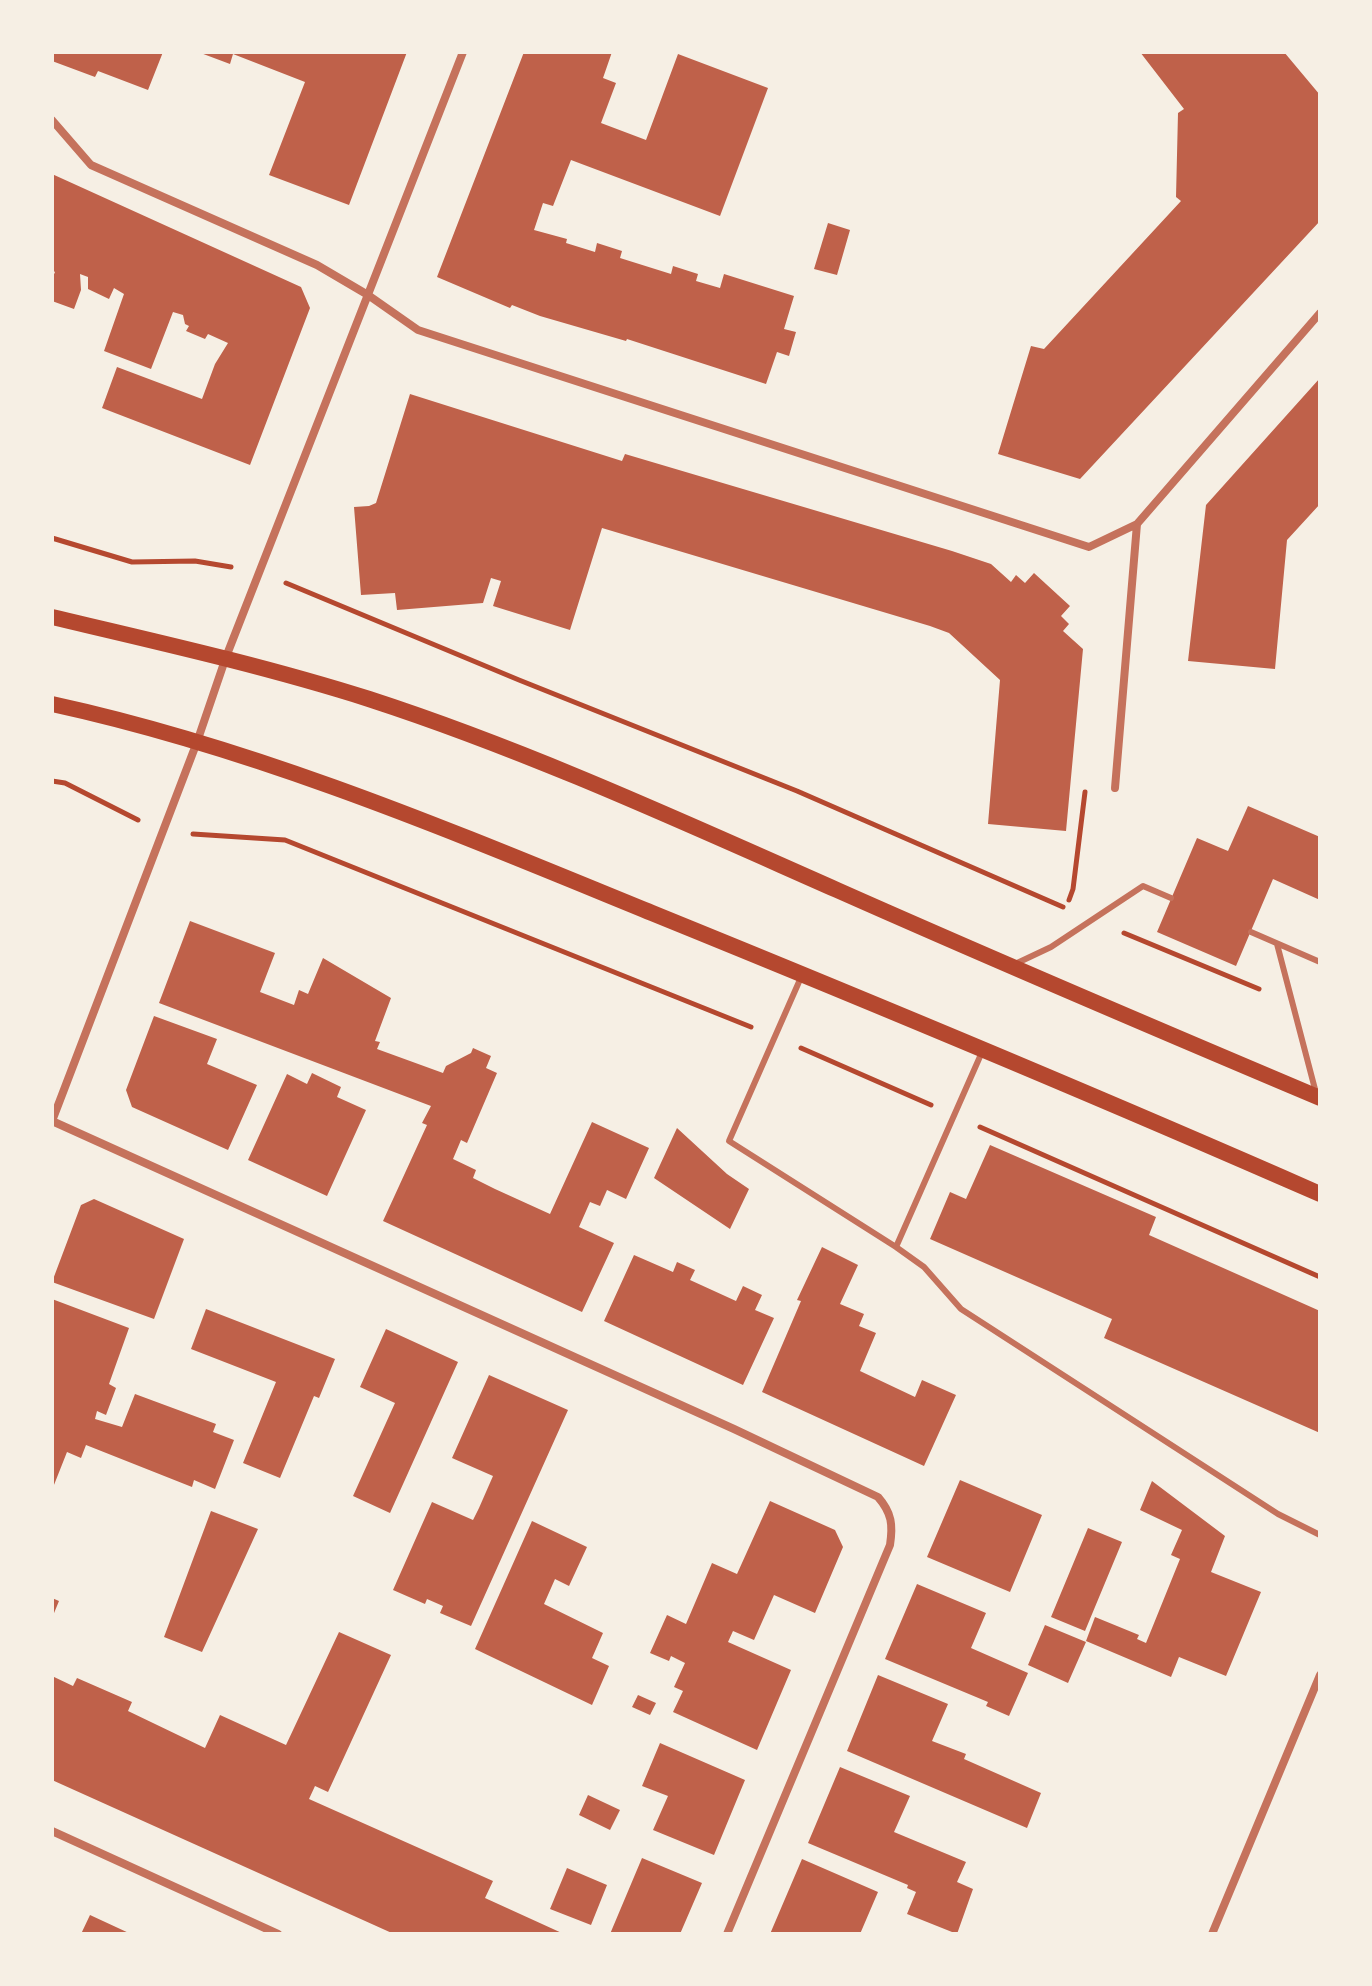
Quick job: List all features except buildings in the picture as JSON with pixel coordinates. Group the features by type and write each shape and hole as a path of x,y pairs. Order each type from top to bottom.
{"main road":[{"path":"52,617 226,657 372,700 497,746 626,797 1009,966 1319,1097"},
{"path":"52,704 197,742 308,777 983,1049 1320,1194"}],"street":[{"path":"463,52 226,657 197,742 52,1121 734,1429 878,1497 888,1509 893,1527 890,1545 727,1934"},
{"path":"52,120 91,165 317,265 418,330 1089,547 1137,524 1320,313"},
{"path":"1115,788 1137,524"},
{"path":"1212,1934 1320,1675"},
{"path":"52,1831 278,1934"}],"lane":[{"path":"1009,966 1051,947 1143,886 1171,898"},
{"path":"1251,932 1320,962"},
{"path":"1277,944 1319,1097"},
{"path":"802,975 729,1141 924,1267 961,1309 1278,1514 1320,1535"},
{"path":"896,1247 983,1049"}],"path":[{"path":"52,538 132,562 195,561 261,572 797,791 1066,909 1073,889 1086,786 1115,788"},
{"path":"52,781 65,783 163,832"},
{"path":"1090,919 1292,1003"}]}
